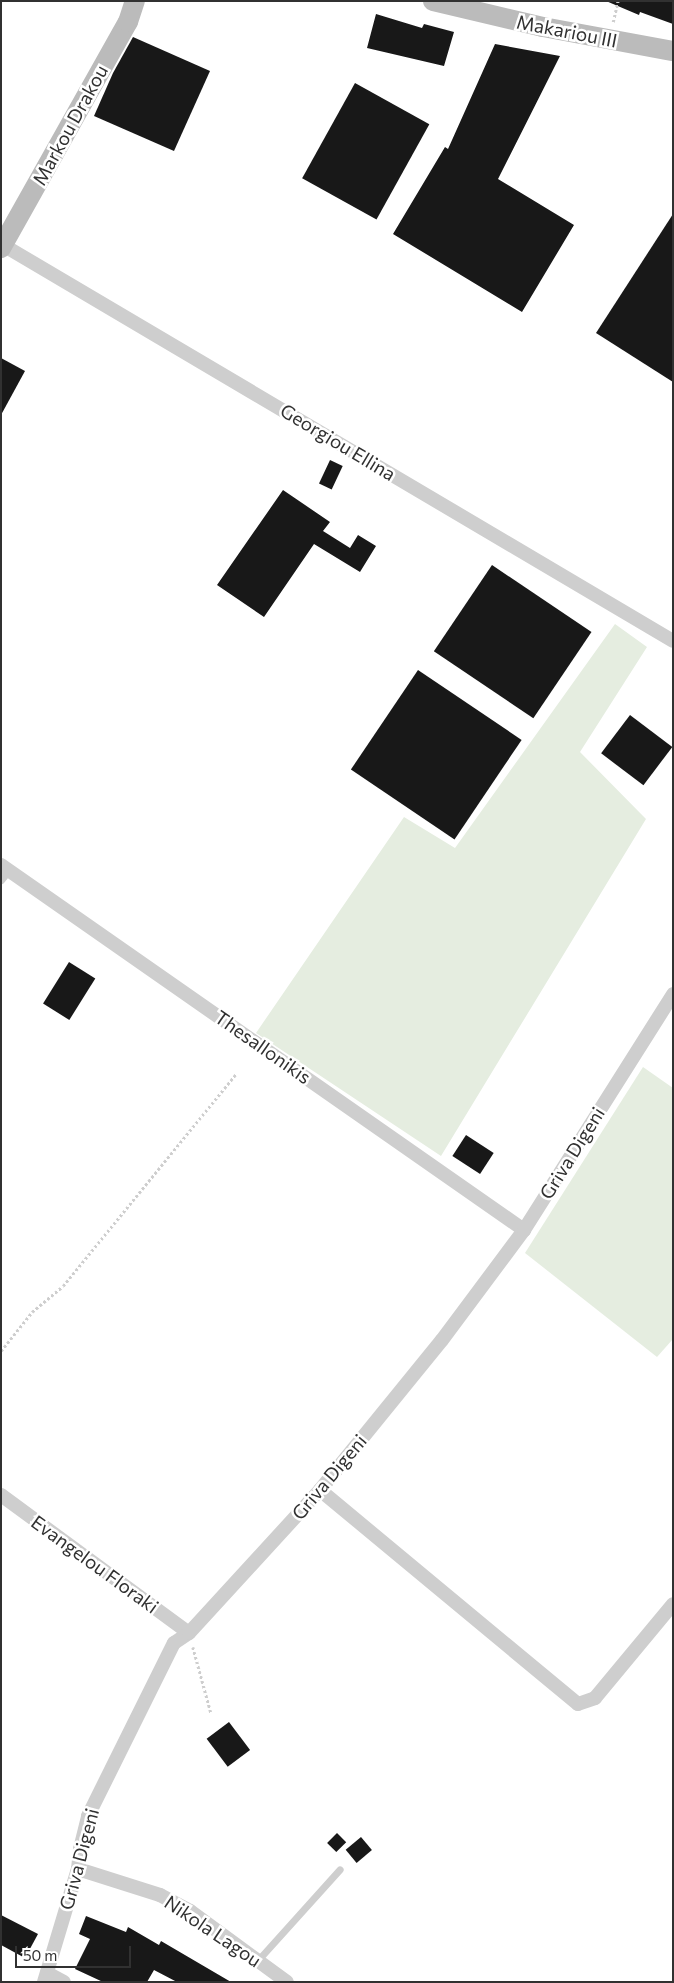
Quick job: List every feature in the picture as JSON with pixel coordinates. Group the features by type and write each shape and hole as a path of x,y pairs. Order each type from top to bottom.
{"street":[{"name":"Markou Drakou","path":"2,246 128,22 135,1"},
{"name":"Makariou III","path":"433,1 534,25 673,51"},
{"name":"Georgiou Ellina","path":"2,246 673,641"},
{"name":"Thesallonikis","path":"4,871 524,1230"},
{"name":"Griva Digeni","path":"45,1977 78,1869 80,1849 88,1816 174,1644 189,1633 320,1490 442,1340 524,1230 673,994"},
{"path":"320,1490 578,1704 595,1698 673,1604"},
{"name":"Evangelou Floraki","path":"1,1495 189,1633"},
{"name":"Nikola Lagou","path":"78,1869 160,1895 190,1911 287,1982"},
{"path":"45,1977 64,1982"}],"lane":[{"path":"258,1960 340,1869"}],"path":[{"path":"608,39 618,1"},
{"path":"1,1351 32,1312 63,1286 236,1074"},
{"path":"189,1633 211,1714"}],"shaded area":[{"path":"615,624 647,647 580,752 646,819 441,1156 256,1033 404,817 455,848"},
{"path":"643,1067 673,1088 673,1339 657,1357 525,1253"}],"building":[{"path":"606,1 673,1 673,24 640,12 639,15"},
{"path":"376,14 422,28 424,24 454,32 444,66 367,48"},
{"path":"133,37 210,71 174,151 94,116 113,73"},
{"path":"495,44 560,56 498,179 574,225 522,312 393,234 445,147 448,149"},
{"path":"355,83 429,124 376,220 302,178"},
{"path":"673,214 673,382 596,333"},
{"path":"1,358 25,371 1,415"},
{"path":"330,460 343,466 332,489 319,484"},
{"path":"283,490 330,522 323,531 350,548 358,535 376,546 360,572 314,544 264,617 217,585"},
{"path":"492,565 591,632 533,718 434,651"},
{"path":"418,670 522,740 455,839 351,769"},
{"path":"630,715 672,747 643,785 601,753"},
{"path":"69,962 95,978 69,1020 43,1004"},
{"path":"466,1135 494,1153 480,1174 452,1156"},
{"path":"229,1722 250,1750 228,1767 207,1739"},
{"path":"337,1833 346,1842 336,1852 327,1843"},
{"path":"361,1837 372,1850 357,1863 346,1850"},
{"path":"1,1915 38,1934 25,1958 1,1945"},
{"path":"86,1916 126,1932 128,1927 159,1945 161,1941 231,1982 177,1982 154,1970 147,1982 103,1982 75,1969 90,1939 79,1934"}]}
